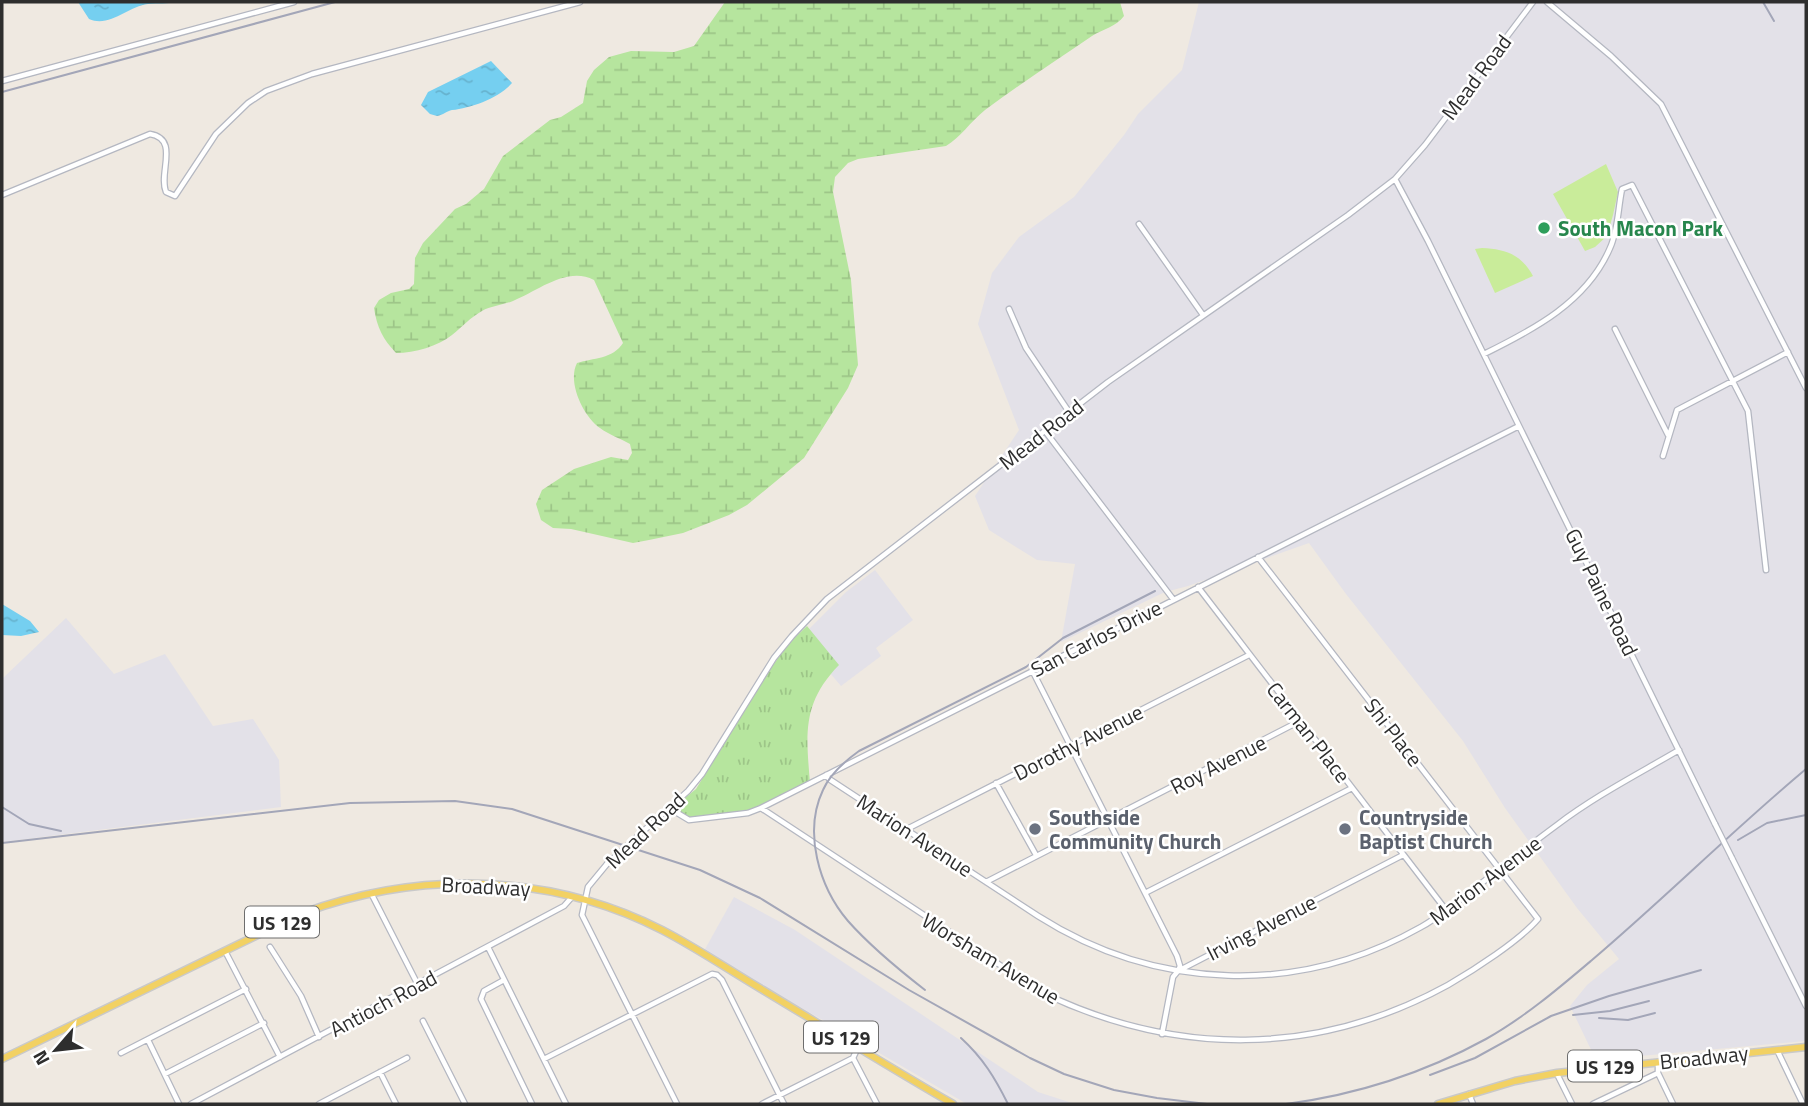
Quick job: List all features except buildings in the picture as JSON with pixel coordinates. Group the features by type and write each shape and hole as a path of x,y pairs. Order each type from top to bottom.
{"main road":[{"name":"Broadway","path":"2,1059 303,913 371,892 413,885 474,882 532,888 586,900 662,930 953,1104"},
{"name":"Broadway","path":"1438,1104 1557,1073 1806,1047"}],"street":[{"path":"2,81 294,2"},
{"path":"2,195 150,134 163,139 166,145 164,187 166,192 175,196 216,134 248,103 266,91 312,75 580,2"},
{"name":"Mead Road","path":"586,900 588,887 607,864 702,774 774,658 812,614 838,590 1138,359 1348,215 1395,179 1425,145 1533,2"},
{"path":"1547,2 1555,4 1661,104 1806,388"},
{"name":"Guy Paine Road","path":"1395,179 1806,1006"},
{"path":"1484,354 1549,319 1597,271 1611,246 1622,189 1632,185 1748,411 1766,570"},
{"path":"1139,223 1203,315"},
{"path":"1009,309 1026,348 1069,412"},
{"path":"1615,329 1664,424 1668,438"},
{"path":"1663,456 1677,410 1788,352"},
{"name":"San Carlos Drive","path":"669,808 678,816 689,820 748,813 761,808 1519,426"},
{"path":"1045,431 1174,599"},
{"name":"Shi Place","path":"1258,557 1529,908"},
{"name":"Carman Place","path":"1198,587 1446,910"},
{"name":"Dorothy Avenue","path":"907,829 1249,655"},
{"path":"1032,670 1177,956 1180,966 1173,977 1162,1034"},
{"name":"Roy Avenue","path":"986,882 1300,721"},
{"name":"Marion Avenue","path":"826,775 1050,924 1085,942 1131,961 1178,971 1231,977 1284,973 1326,965 1398,939 1446,910 1586,805 1679,750"},
{"path":"996,783 1036,855"},
{"path":"1145,893 1352,788"},
{"name":"Worsham Avenue","path":"761,808 1041,992 1086,1013 1162,1034 1206,1040 1254,1041 1314,1034 1371,1019 1414,1003 1481,964 1538,919 1529,908"},
{"name":"Irving Avenue","path":"1178,971 1403,855"},
{"path":"371,892 418,985"},
{"name":"Antioch Road","path":"191,1104 564,906 572,897"},
{"path":"586,900 582,915 677,1104"},
{"path":"270,947 301,996 319,1037"},
{"path":"488,947 566,1104"},
{"path":"225,950 280,1057"},
{"path":"722,980 730,970"},
{"path":"544,1059 712,974 722,980 784,1104"},
{"path":"504,980 482,993 481,999 532,1104"},
{"path":"121,1053 246,989"},
{"path":"423,1021 465,1104"},
{"path":"165,1074 264,1023"},
{"path":"148,1040 180,1104"},
{"path":"762,1104 853,1058 858,1047"},
{"path":"1776,1049 1804,1104"},
{"path":"318,1104 407,1058"},
{"path":"853,1058 877,1104"},
{"path":"1658,1062 1658,1073 1673,1104"},
{"path":"380,1072 396,1104"},
{"path":"1557,1073 1572,1104"},
{"path":"1593,1104 1658,1073"},
{"path":"1469,1094 1473,1104"}],"shaded area":[{"path":"1199,2 1806,2 1806,1041 1596,1060 1570,1006 1587,985 1619,959 1577,908 1505,808 1463,741 1346,594 1309,543 1165,592 1061,642 1075,564 1037,560 989,530 975,496 1019,430 978,324 992,273 1019,237 1074,197 1138,114 1182,70"},
{"path":"875,570 913,620 876,648 881,656 841,686 800,638 846,592"},
{"path":"66,618 114,674 165,654 213,726 253,719 279,760 281,807 2,842 2,679"},
{"path":"734,897 795,930 1038,1092 1075,1104 967,1104 704,951"}],"green space":[{"path":"725,2 1120,2 1124,16 998,100 946,146 858,159 848,163 835,177 833,192 851,280 858,365 848,388 804,458 747,505 683,533 633,543 571,529 553,528 541,520 536,504 542,490 574,469 611,457 628,460 632,453 630,444 594,423 575,389 574,371 577,363 608,355 623,343 594,280 584,276 563,278 513,301 482,311 446,339 411,352 396,353 391,348 379,327 374,308 379,300 391,293 409,289 414,284 415,258 423,243 455,209 466,204 484,189 503,156 550,120 561,117 583,103 587,81 594,70 609,57 631,51 674,52 694,46"},
{"path":"1606,164 1618,192 1613,215 1607,236 1595,247 1585,251 1553,194"},
{"path":"1475,249 1512,254 1523,262 1533,276 1495,293"},
{"path":"807,626 839,665 818,693 809,720 810,783 760,808 746,812 693,820 670,810 696,789 765,676 789,643"}],"water":[{"path":"78,2 176,2 148,4 112,19 97,21 89,19"},
{"path":"491,61 512,83 500,93 476,105 437,116 430,114 421,105 428,92"},
{"path":"2,604 30,621 39,632 21,636 2,635"}],"railway":[{"path":"2,92 335,2"},
{"path":"1763,2 1774,21"},
{"path":"925,990 857,931 829,892 822,876 814,841 817,806 826,784 838,768 859,751 1026,667 1063,638 1155,591"},
{"path":"1286,1104 1338,1095 1414,1072 1486,1039 1514,1021 1592,960 1806,769"},
{"path":"2,843 350,803 455,801 512,809 700,870 760,898 909,990 1030,1058 1064,1074 1114,1090 1207,1104"},
{"path":"2,807 29,824 61,831"},
{"path":"1738,840 1767,823 1806,815"},
{"path":"1430,1075 1475,1058 1551,1016 1609,996 1701,970"},
{"path":"1573,1015 1610,1011 1649,1001"},
{"path":"1599,1018 1628,1020 1655,1013"},
{"path":"961,1038 988,1069 1008,1104"}],"place":[{"name":"South Macon Park","path":"1544,228"},
{"name":"Southside Community Church","path":"1035,829"},
{"name":"Countryside Baptist Church","path":"1345,829"}]}
